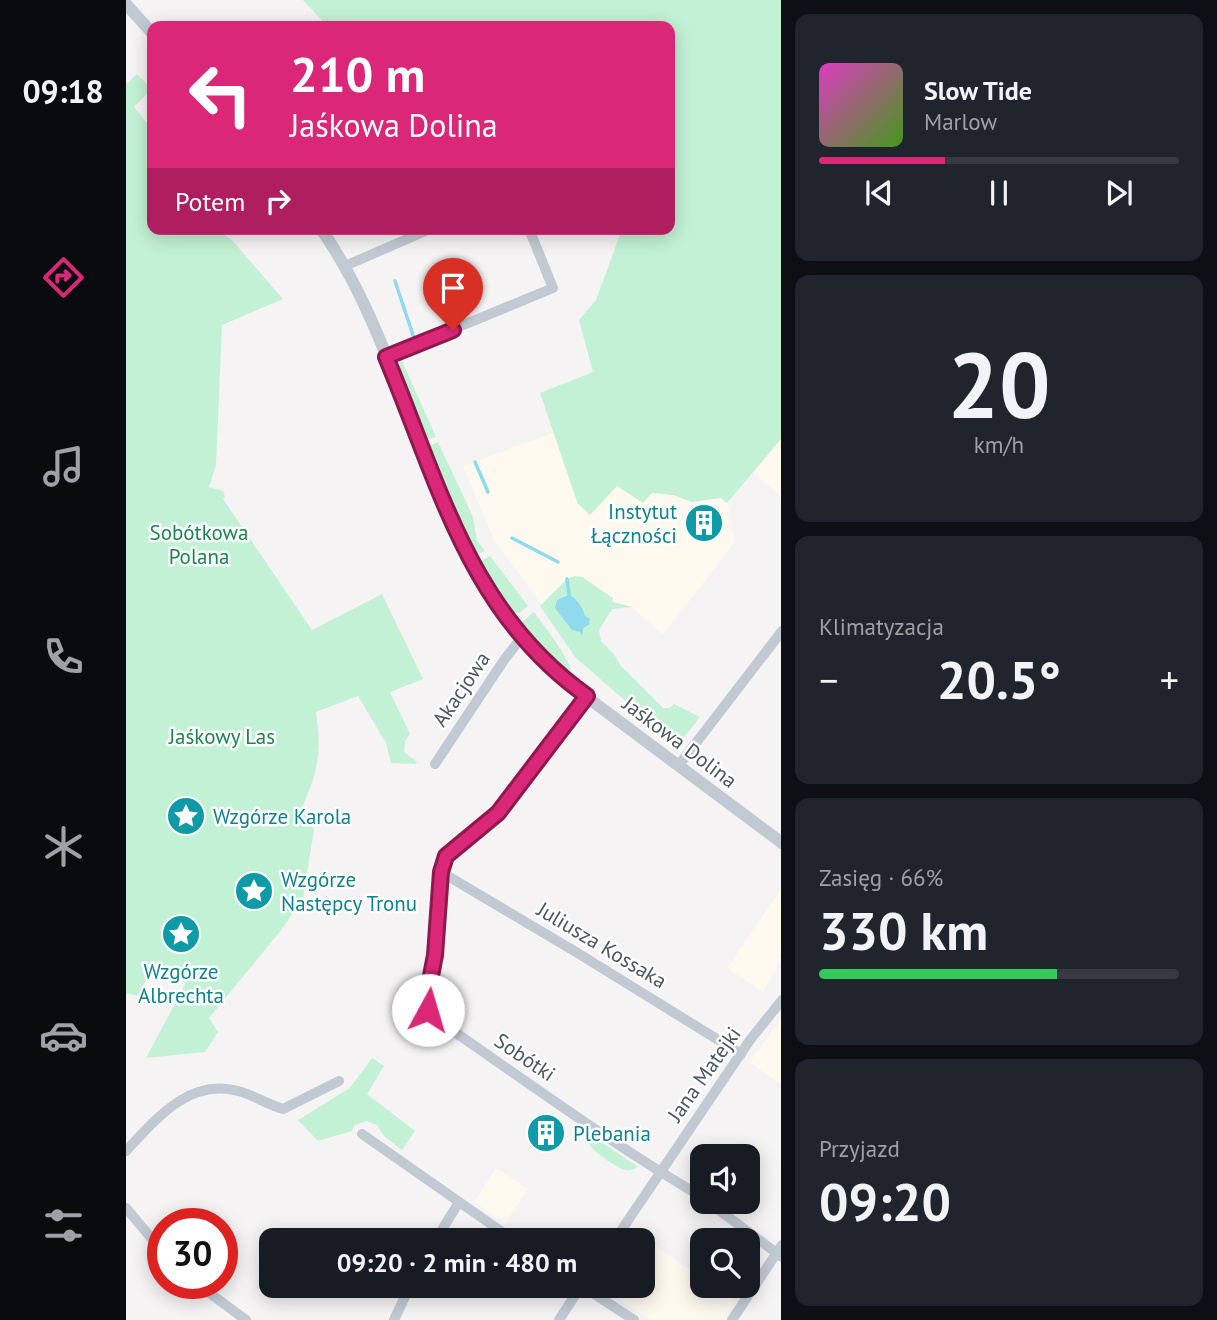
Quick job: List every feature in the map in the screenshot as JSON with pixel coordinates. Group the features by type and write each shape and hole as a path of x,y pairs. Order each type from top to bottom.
{"street":[{"path":"126,4 147,27"},
{"name":"Jaśkowa Dolina","path":"325,235 345,266 369,313 454,528 487,590 522,637 550,666 587,696 781,843"},
{"path":"345,266 416,235"},
{"path":"386,357 554,288 532,235"},
{"path":"679,765 781,631"},
{"name":"Akacjowa","path":"435,764 522,637"},
{"path":"441,872 446,856 498,813 587,696"},
{"name":"Juliusza Kossaka","path":"441,872 741,1054"},
{"name":"Sobótki","path":"441,872 435,955 426,1002 429,1014 690,1191"},
{"name":"Jana Matejki","path":"623,1228 781,1000"},
{"path":"126,1151 185,1096 202,1090 239,1091 283,1109 339,1081"},
{"path":"362,1134 497,1228"},
{"path":"443,1228 460,1202"},
{"path":"126,1208 147,1233"},
{"path":"725,1214 779,1252 732,1320"},
{"path":"394,1320 404,1298"},
{"path":"559,1320 573,1298"},
{"path":"600,1298 634,1320"},
{"path":"217,1299 246,1320"}],"shaded area":[{"path":"555,432 578,504 590,515 617,486 673,495 692,502 721,498 729,506 735,542 663,635 632,607 612,601 581,577 567,579 541,604 494,540 463,466"},
{"path":"781,439 781,497 753,472"},
{"path":"781,889 781,951 778,956 781,960 763,992 727,968"},
{"path":"781,1020 781,1084 749,1062"},
{"path":"496,1168 528,1189 505,1224 474,1202"},
{"path":"655,1245 690,1270 690,1298 731,1298 736,1301 724,1320 650,1320 617,1298 655,1298"}],"green space":[{"path":"303,0 781,0 781,439 727,503 721,498 692,502 673,495 652,493 643,503 617,486 590,515 578,504 540,393 593,372 579,320 596,300 620,235 675,235 675,21 322,21"},
{"name":"Jaśkowy Las","path":"137,74 147,84 147,94 134,107 147,123 147,235 225,235 283,299 222,325 216,465 209,487 223,491 223,499 312,630 382,594 423,679 390,692 410,734 405,741 404,752 417,762 416,764 391,763 386,743 358,696 316,712 319,739 317,762 302,808 314,830 303,898 282,929 209,1018 218,1032 205,1052 146,1058 186,983 157,962 137,996 127,993 126,997 126,84"},
{"path":"401,359 436,437 424,437 399,368"},
{"path":"438,442 473,517 477,541 485,551 474,552 460,524 429,449"},
{"path":"490,556 528,606 519,613 512,612 480,565 481,561"},
{"path":"582,577 613,598 612,602 632,607 612,609 599,630 601,641 621,666 663,708 670,708 674,704 700,717 681,741 673,742 576,658 540,606 567,579"},
{"path":"534,612 566,657 571,670 568,673 522,625"},
{"path":"372,1058 384,1066 367,1094 415,1131 402,1150 384,1136 377,1125 367,1121 355,1125 352,1131 318,1141 298,1120 350,1088"},
{"path":"591,1135 638,1167 626,1170 611,1163 590,1145 588,1142"}],"water":[{"path":"569,595 577,600 585,616 590,619 589,625 583,628 582,635 572,630 555,608 557,600"}],"waterway":[{"path":"395,281 414,338"},
{"path":"475,462 488,492"},
{"path":"512,538 558,562"},
{"path":"567,579 569,595"}],"place":[{"name":"Instytut Łączności","path":"704,523"},
{"name":"Wzgórze Karola","path":"186,816"},
{"name":"Wzgórze Następcy Tronu","path":"254,891"},
{"name":"Wzgórze Albrechta","path":"181,934"},
{"name":"Plebania","path":"546,1133"}],"route":[{"path":"428,1010 426,1002 435,955 441,872 446,856 498,813 587,696 541,658 512,626 487,590 454,528 386,357 453,330"}],"park label":[{"name":"Sobótkowa Polana","path":"199,544"}]}
